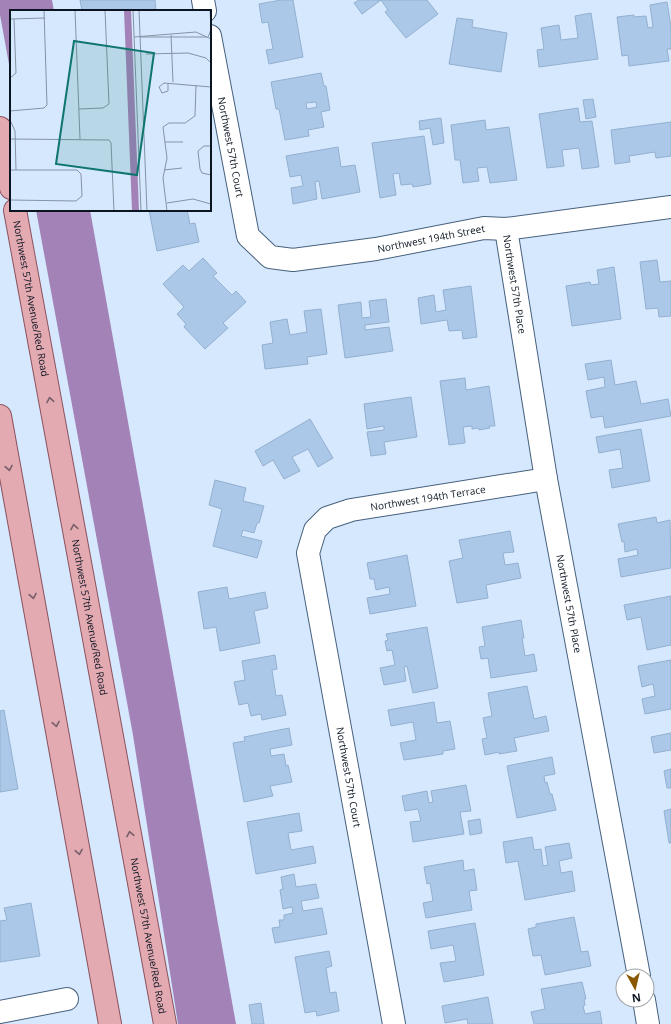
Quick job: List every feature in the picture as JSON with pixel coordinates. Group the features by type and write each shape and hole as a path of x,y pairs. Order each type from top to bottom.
{"main road":[{"path":"0,128 10,183"},
{"name":"Northwest 57th Avenue/Red Road","path":"15,211 165,1024"},
{"path":"0,416 110,1024"}],"street":[{"path":"203,0 205,10"},
{"name":"Northwest 57th Court","path":"211,41 248,236"},
{"name":"Northwest 194th Street","path":"248,236 270,257 293,260 376,249 484,228 506,229 671,207"},
{"name":"Northwest 57th Place","path":"506,229 546,479 638,968"},
{"name":"Northwest 194th Terrace","path":"316,530 327,518 351,510 546,479"},
{"name":"Northwest 57th Court","path":"316,530 308,553 394,1024"},
{"path":"0,1012 67,999"},
{"path":"645,1008 648,1024"}],"shaded area":[{"path":"0,0 52,0 54,10 10,10 10,70 0,15"},
{"path":"36,211 90,211 236,1024 178,1024 133,735"}],"building":[{"path":"80,0 155,0 156,10 82,10"},
{"path":"281,0 293,0 303,57 269,64 266,50 273,49 268,22 262,23 259,4"},
{"path":"359,0 381,0 362,14 354,3"},
{"path":"381,0 427,0 438,14 406,38 385,12 388,10"},
{"path":"667,2 671,27 671,49 667,49 669,61 629,66 628,55 622,56 617,17 634,15 634,17 646,16 648,28 653,27 650,5"},
{"path":"591,13 598,59 539,67 537,50 544,49 541,28 559,25 561,40 578,38 575,16"},
{"path":"457,18 473,20 472,27 507,33 501,72 449,64"},
{"path":"321,73 324,86 326,86 330,110 321,112 324,127 308,130 309,136 285,140 279,109 276,109 271,82","holes":["316,102 317,107 307,109 306,103"]},
{"path":"593,99 596,117 586,119 583,100"},
{"path":"578,108 580,122 592,121 599,167 582,169 579,148 562,150 564,166 547,168 539,114"},
{"path":"441,118 444,143 433,145 430,128 420,130 419,121"},
{"path":"485,120 486,130 509,127 517,180 490,183 487,167 477,168 479,181 463,183 460,160 455,160 451,125"},
{"path":"671,122 671,156 656,158 655,152 629,156 630,162 615,164 611,130"},
{"path":"424,136 431,184 413,187 412,184 401,185 399,173 393,174 396,195 380,198 372,143"},
{"path":"338,147 341,167 355,165 360,192 322,199 319,181 315,182 317,199 293,204 291,188 303,186 301,175 290,177 286,156"},
{"path":"149,211 187,211 190,224 195,223 199,242 157,251"},
{"path":"203,258 217,273 213,276 232,295 236,291 246,302 223,323 228,328 205,349 184,327 186,324 177,314 184,307 163,284 183,265 189,271"},
{"path":"657,260 660,282 671,281 671,316 659,317 658,308 646,309 640,262"},
{"path":"614,267 621,319 572,326 566,286 590,282 591,285 599,284 597,270"},
{"path":"471,286 477,337 463,339 462,330 449,331 447,320 421,324 418,298 434,295 436,312 446,310 443,290"},
{"path":"386,299 389,322 365,325 365,330 389,327 393,351 345,358 338,305 361,302 362,318 371,317 369,301"},
{"path":"321,309 327,354 307,357 308,364 265,369 262,345 273,343 270,322 287,319 290,335 307,332 304,311"},
{"path":"611,360 615,385 636,381 641,404 668,399 671,416 605,428 603,416 591,418 586,391 605,387 604,377 588,380 585,364"},
{"path":"465,378 466,390 489,386 495,426 489,426 490,428 479,430 478,428 472,429 472,426 463,427 465,443 449,445 440,381"},
{"path":"411,397 417,437 384,442 386,454 371,456 367,432 384,430 384,426 367,429 364,404"},
{"path":"310,419 333,458 318,467 308,449 292,457 300,471 284,479 273,460 263,466 255,451"},
{"path":"641,429 650,481 612,488 609,470 623,468 620,449 599,453 596,437"},
{"path":"215,480 246,488 243,501 264,506 259,523 257,523 254,533 243,530 241,536 262,541 257,558 213,546 222,509 209,505"},
{"path":"656,517 657,523 670,520 671,568 621,577 618,559 638,555 637,549 625,552 624,541 622,542 618,524"},
{"path":"510,531 514,552 503,553 505,565 518,563 521,578 486,585 488,598 457,603 449,561 463,558 459,540"},
{"path":"407,555 416,606 370,614 367,598 390,594 389,587 376,590 374,579 370,579 367,563"},
{"path":"227,587 229,599 265,592 268,608 254,611 260,643 220,651 216,627 204,629 198,592"},
{"path":"671,596 671,645 647,650 641,617 627,620 624,605"},
{"path":"521,620 525,656 534,654 537,671 491,678 488,658 481,659 479,647 485,646 482,627"},
{"path":"427,627 438,688 413,693 407,666 404,667 406,681 384,685 380,668 395,665 392,650 387,651 385,641 388,640 386,634"},
{"path":"275,655 277,669 272,670 276,696 282,695 286,715 262,720 261,714 251,716 248,703 239,705 234,682 245,680 242,661"},
{"path":"671,660 671,709 645,714 642,699 655,696 653,684 642,687 638,666"},
{"path":"527,686 534,719 546,716 549,731 514,738 517,751 499,754 499,752 485,755 482,739 487,738 483,718 492,716 488,693"},
{"path":"434,702 437,723 450,721 455,749 443,751 443,754 404,760 400,743 416,740 413,722 391,726 388,710"},
{"path":"4,710 18,789 0,792 0,711"},
{"path":"289,728 292,745 270,749 271,756 284,754 286,766 288,765 292,782 270,786 273,796 244,802 233,743 245,741 244,737"},
{"path":"671,733 671,750 654,753 651,737"},
{"path":"552,757 555,774 544,776 545,783 547,782 550,794 552,794 556,810 517,818 507,766"},
{"path":"671,769 671,788 667,788 664,771"},
{"path":"466,785 471,811 460,812 464,834 413,842 410,822 421,821 418,809 405,811 402,796 427,791 429,803 433,802 431,791"},
{"path":"671,809 671,843 669,843 664,811"},
{"path":"299,813 302,831 288,833 291,850 313,846 316,863 256,874 247,822"},
{"path":"480,819 482,833 470,835 468,821"},
{"path":"532,837 534,850 541,849 543,866 548,865 545,847 569,843 572,858 559,861 561,873 572,871 575,891 525,900 518,861 506,863 503,842"},
{"path":"463,860 464,871 474,869 477,890 469,891 472,910 426,918 423,903 433,901 430,883 427,884 424,867"},
{"path":"294,874 296,887 316,884 319,898 301,901 303,911 322,908 327,934 275,943 272,928 280,927 279,920 284,920 284,915 293,913 292,907 283,909 280,890 283,889 281,877"},
{"path":"31,903 40,956 0,962 0,921 7,920 4,908"},
{"path":"574,917 581,952 588,951 591,966 545,975 541,955 533,956 528,929 536,927 536,924"},
{"path":"475,923 484,975 444,982 440,963 456,961 453,945 431,949 428,931"},
{"path":"329,951 332,966 326,968 330,993 336,992 339,1011 317,1016 316,1011 305,1013 295,957"},
{"path":"582,982 586,999 584,999 585,1005 583,1006 585,1014 600,1011 602,1024 534,1024 531,1012 545,1009 541,989"},
{"path":"488,997 493,1024 468,1024 467,1019 445,1023 442,1006"},
{"path":"261,1003 264,1024 252,1024 249,1005"}]}
